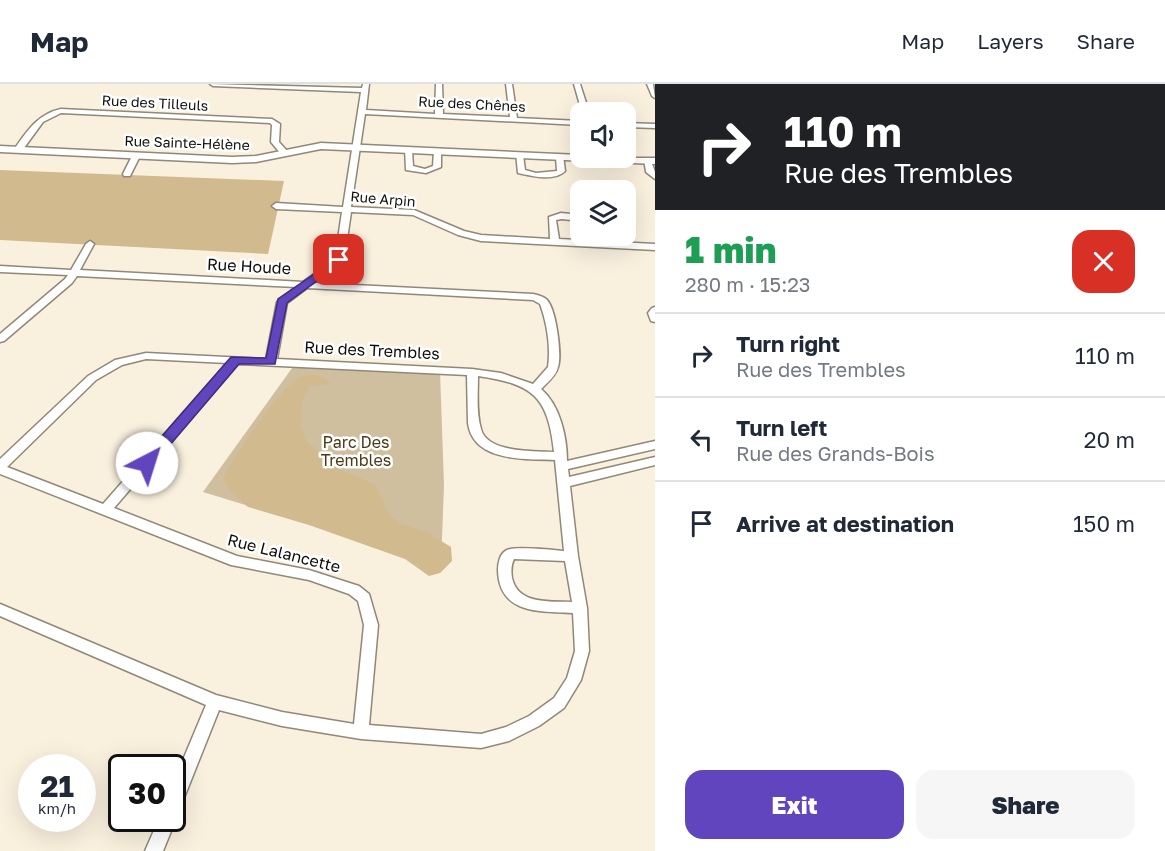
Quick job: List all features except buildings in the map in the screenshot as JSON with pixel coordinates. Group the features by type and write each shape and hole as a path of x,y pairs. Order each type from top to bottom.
{"street":[{"path":"213,84 366,87 339,260 282,302 271,362"},
{"path":"439,84 439,116"},
{"path":"509,84 514,120"},
{"path":"577,84 583,102"},
{"path":"650,84 655,96"},
{"name":"Rue des Tilleuls","path":"18,150 42,117 61,111 272,121 276,124 275,142 284,152"},
{"name":"Rue des Chênes","path":"362,112 570,123"},
{"path":"636,125 655,126"},
{"name":"Rue Sainte-Hélène","path":"0,149 247,159 315,146 438,151 651,161 650,172 655,177"},
{"path":"408,150 409,168 426,171 437,167 438,151"},
{"path":"519,155 521,171 536,174 559,173 561,171 560,157"},
{"path":"127,174 136,156"},
{"name":"Rue Arpin","path":"276,206 414,213 461,233 481,238 570,241"},
{"path":"555,242 552,219 561,216 570,217"},
{"path":"2,336 75,274 90,244"},
{"name":"Rue Arpin","path":"636,245 655,247"},
{"name":"Rue Houde","path":"0,269 306,284 539,299 546,305 554,358 546,377 534,389"},
{"path":"655,310 653,313 655,319"},
{"name":"Rue des Trembles","path":"0,467 6,456 92,378 119,362 146,356 472,372 502,378 534,389"},
{"path":"104,511 236,360"},
{"path":"472,372 476,431 482,441 500,452 562,461 655,444"},
{"path":"0,610 215,702 282,719 361,732 481,741 509,734 534,721 559,703 574,680 582,651 580,608 562,461 553,416 546,400 534,389"},
{"path":"564,483 655,461"},
{"name":"Rue Lalancette","path":"0,467 104,511 236,561 343,585 364,598 371,625 361,732"},
{"path":"572,556 511,554 506,558 504,564 505,587 514,599 525,603 580,608"},
{"path":"186,773 215,702"},
{"path":"154,851 162,832"}],"green space":[{"name":"Parc Des Trembles","path":"295,364 440,371 444,485 441,565 203,492"}],"shaded area":[{"path":"0,170 284,181 268,254 0,240"},
{"path":"315,375 325,378 330,384 309,386 302,403 301,425 306,441 341,470 376,485 388,513 400,524 425,531 451,547 452,561 440,573 429,576 405,559 309,525 248,507 228,489 223,478 270,407 292,383 303,376"}],"route":[{"path":"147,463 192,408 236,360 271,362 278,313 282,302 288,295 331,268 339,260"}]}
